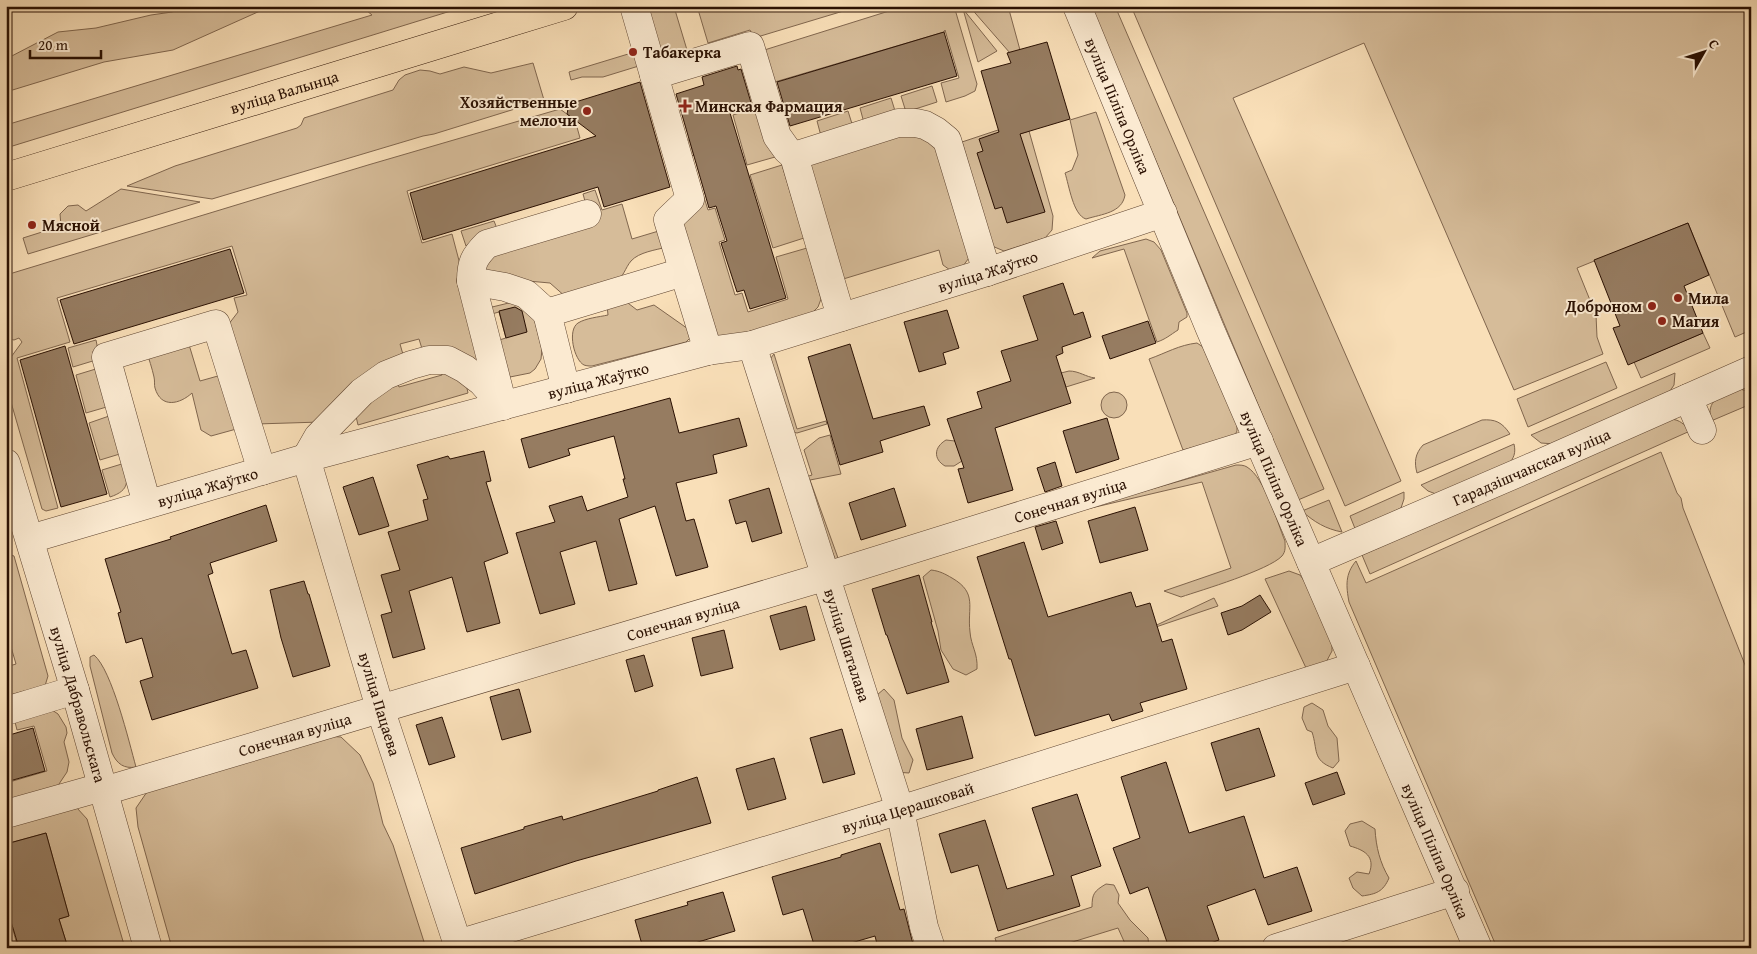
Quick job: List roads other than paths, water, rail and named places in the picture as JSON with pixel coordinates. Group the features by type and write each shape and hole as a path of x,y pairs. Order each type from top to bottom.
{"main road":[{"name":"вуліца Валынца","path":"6,177 564,6"}],"street":[{"path":"634,6 690,199 668,220 708,351"},
{"name":"вуліца Піліпа Орліка","path":"1077,6 1210,329 1478,948"},
{"path":"654,75 750,46 777,136 794,156 841,317"},
{"path":"794,156 898,123 916,123 936,131 947,140 987,272"},
{"name":"вуліца Жаўтко","path":"30,540 306,458 708,351 752,345 987,272 1163,213"},
{"path":"504,406 471,281 471,267 477,254 488,244 587,214"},
{"path":"547,313 683,272"},
{"path":"471,281 505,286 526,294 547,313 566,389"},
{"path":"148,504 106,357 216,324 262,472"},
{"name":"вуліца Шаталава","path":"752,345 900,810 924,927 931,948"},
{"path":"306,458 318,437 362,392 386,375 411,364 429,360 448,360 465,369 482,382 504,406"},
{"name":"Гарадзішчанская вуліца","path":"1311,562 1751,370"},
{"path":"1688,398 1702,430"},
{"name":"Сонечная вуліца","path":"6,814 103,789 827,576 1259,441"},
{"name":"вуліца Пацаева","path":"306,458 380,708 458,946"},
{"name":"вуліца Дабравольскага","path":"6,463 75,690 148,948"},
{"name":"вуліца Церашковай","path":"458,946 900,810 1356,666"},
{"path":"6,711 75,690"},
{"path":"1276,948 1454,891"}],"place":[{"name":"Табакерка","path":"633,52"},
{"name":"Минская Фармация","path":"685,106"},
{"name":"Хозяйственные мелочи","path":"587,111"},
{"name":"Мясной","path":"32,225"},
{"name":"Мила","path":"1678,298"},
{"name":"Доброном","path":"1652,306"},
{"name":"Магия","path":"1662,321"}]}
